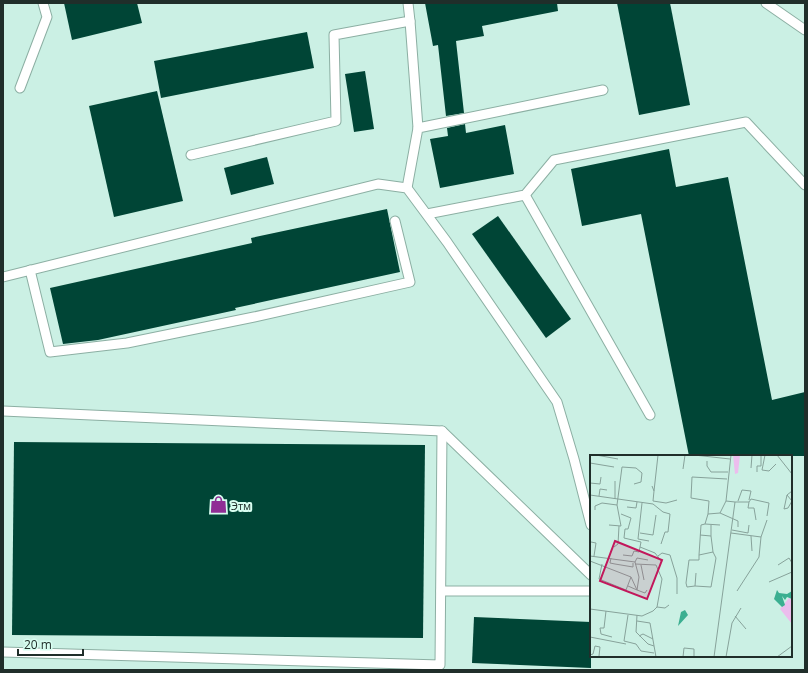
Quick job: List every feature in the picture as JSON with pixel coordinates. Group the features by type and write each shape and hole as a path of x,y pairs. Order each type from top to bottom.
{"lane":[{"path":"20,88 47,16 43,3"},
{"path":"407,188 418,128 408,3"},
{"path":"766,3 805,30"},
{"path":"191,155 336,122 334,35 410,21"},
{"path":"418,128 603,90"},
{"path":"426,214 525,195 554,160 746,122 805,185"},
{"path":"3,277 378,184 407,188 447,242 557,402 590,521"},
{"path":"525,195 650,415"},
{"path":"30,270 50,352 127,343 254,317 410,282 395,221"},
{"path":"3,411 442,431 590,574"},
{"path":"3,652 440,665 442,431"},
{"path":"441,591 590,591"}],"building":[{"path":"64,3 137,3 142,23 72,40"},
{"path":"425,3 557,3 558,11 482,26 484,36 456,41 464,113 446,116 438,45 433,46"},
{"path":"617,3 670,3 690,105 639,115"},
{"path":"307,32 314,68 161,98 154,61"},
{"path":"365,71 374,129 354,132 345,74"},
{"path":"157,91 183,201 114,217 89,106"},
{"path":"465,124 466,133 505,125 514,174 440,188 430,139 448,136 447,128"},
{"path":"669,149 676,187 728,177 772,400 805,392 805,456 689,455 641,214 582,226 571,169"},
{"path":"267,157 274,184 231,195 224,168"},
{"path":"387,209 400,272 98,340 63,344 50,288 252,243 251,238"},
{"path":"498,216 571,319 546,338 472,234"},
{"path":"14,442 425,445 423,638 12,635"},
{"path":"474,617 590,622 591,668 472,663"}],"place":[{"name":"Этм","path":"218,505"}]}
